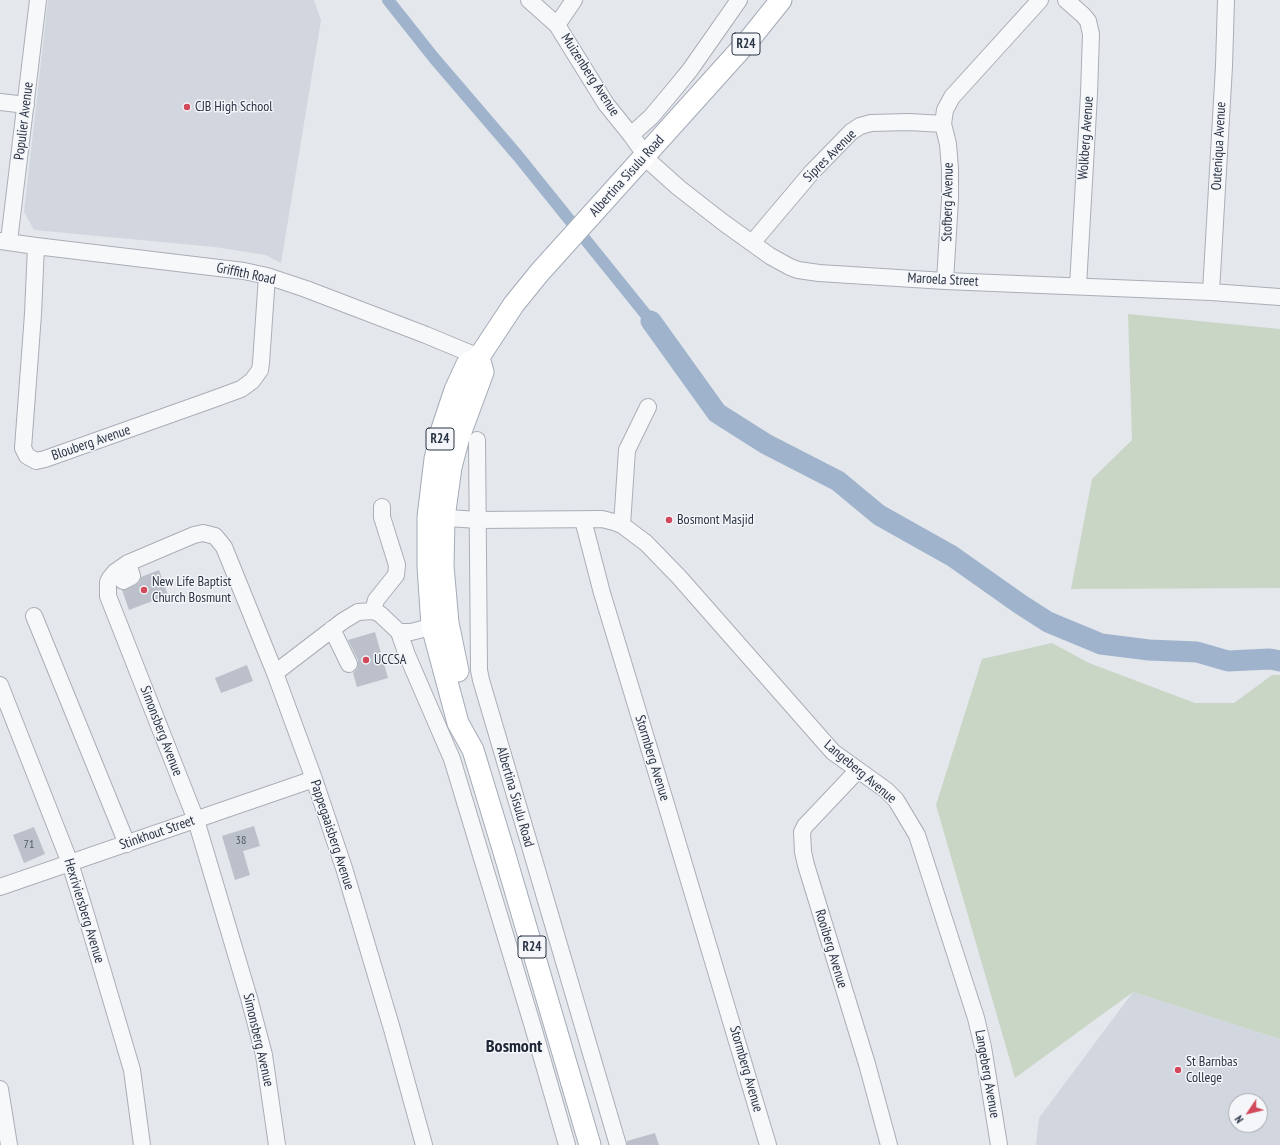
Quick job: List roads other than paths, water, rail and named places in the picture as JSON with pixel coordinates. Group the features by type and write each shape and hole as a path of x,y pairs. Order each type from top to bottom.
{"main road":[{"name":"Albertina Sisulu Road","path":"590,1145 504,852 472,750 458,723 440,625 443,566 436,517 459,437 483,372 479,357 514,304 540,272 749,40 781,0"}],"street":[{"name":"Populier Avenue","path":"4,241 26,105 38,0"},
{"name":"Muizenberg Avenue","path":"528,0 557,25 606,104 645,155"},
{"path":"557,25 574,0"},
{"name":"Albertina Sisulu Road","path":"631,135 651,117 677,86 739,0"},
{"path":"943,124 945,110 952,97 1040,0"},
{"name":"Wolkberg Avenue","path":"1066,0 1088,21 1091,34 1078,286"},
{"name":"Outeniqua Avenue","path":"1211,292 1224,66 1226,0"},
{"path":"0,102 26,105"},
{"name":"Sipres Avenue","path":"752,243 838,144 860,126 871,123 909,122 943,124"},
{"name":"Stofberg Avenue","path":"943,124 948,144 950,169 950,198 945,281"},
{"name":"Maroela Street","path":"645,155 663,175 752,243 770,256 790,267 802,271 819,274 945,281 1211,292 1280,297"},
{"name":"Griffith Road","path":"4,241 227,268 267,276 386,319 479,357"},
{"name":"Blouberg Avenue","path":"36,246 33,314 23,448 27,456 36,461 241,389 252,381 260,370 261,363 267,276"},
{"path":"622,525 627,450 648,408"},
{"name":"Albertina Sisulu Road","path":"477,440 479,670 618,1145"},
{"path":"373,611 376,600 396,575 397,565 382,517 382,507"},
{"path":"436,517 478,520 583,520"},
{"name":"Langeberg Avenue","path":"583,520 602,519 614,522 622,525 646,543 679,577 823,742 833,752 886,790 896,800 917,835 976,1018 983,1047 999,1145"},
{"name":"Stormberg Avenue","path":"583,520 602,593 673,824 768,1145"},
{"name":"Simonsberg Avenue","path":"275,673 224,547 215,536 199,534 128,563 114,572 110,578 108,596 196,820 249,998 264,1055 277,1145"},
{"path":"123,581 132,577 128,563"},
{"path":"275,673 354,614 373,611 380,614 399,632 406,656 452,759 567,1145"},
{"path":"34,616 127,844"},
{"path":"399,632 411,632 440,625"},
{"path":"332,629 349,664"},
{"name":"Pappegaaisberg Avenue","path":"275,673 344,868 392,1029 424,1145"},
{"name":"Hexriviersberg Avenue","path":"0,685 70,864 132,1070 142,1145"},
{"name":"Rooiberg Avenue","path":"858,770 805,826 802,832 803,852 867,1064 889,1145"},
{"name":"Stinkhout Street","path":"0,887 314,780"},
{"path":"0,1089 9,1145"}],"waterway":[{"path":"388,0 434,58 518,156 651,321"},
{"path":"651,321 717,413 766,444 838,481 879,515 952,556 1048,622 1101,644 1149,650 1197,652 1228,661 1270,659 1280,661"}],"place":[{"name":"CJB High School","path":"187,107"},
{"name":"Bosmont Masjid","path":"669,520"},
{"name":"New Life Baptist Church Bosmunt","path":"144,590"},
{"name":"UCCSA","path":"366,660"},
{"name":"St Barnbas College","path":"1178,1070"}],"district":[{"name":"Bosmont","path":"514,1047"}]}
